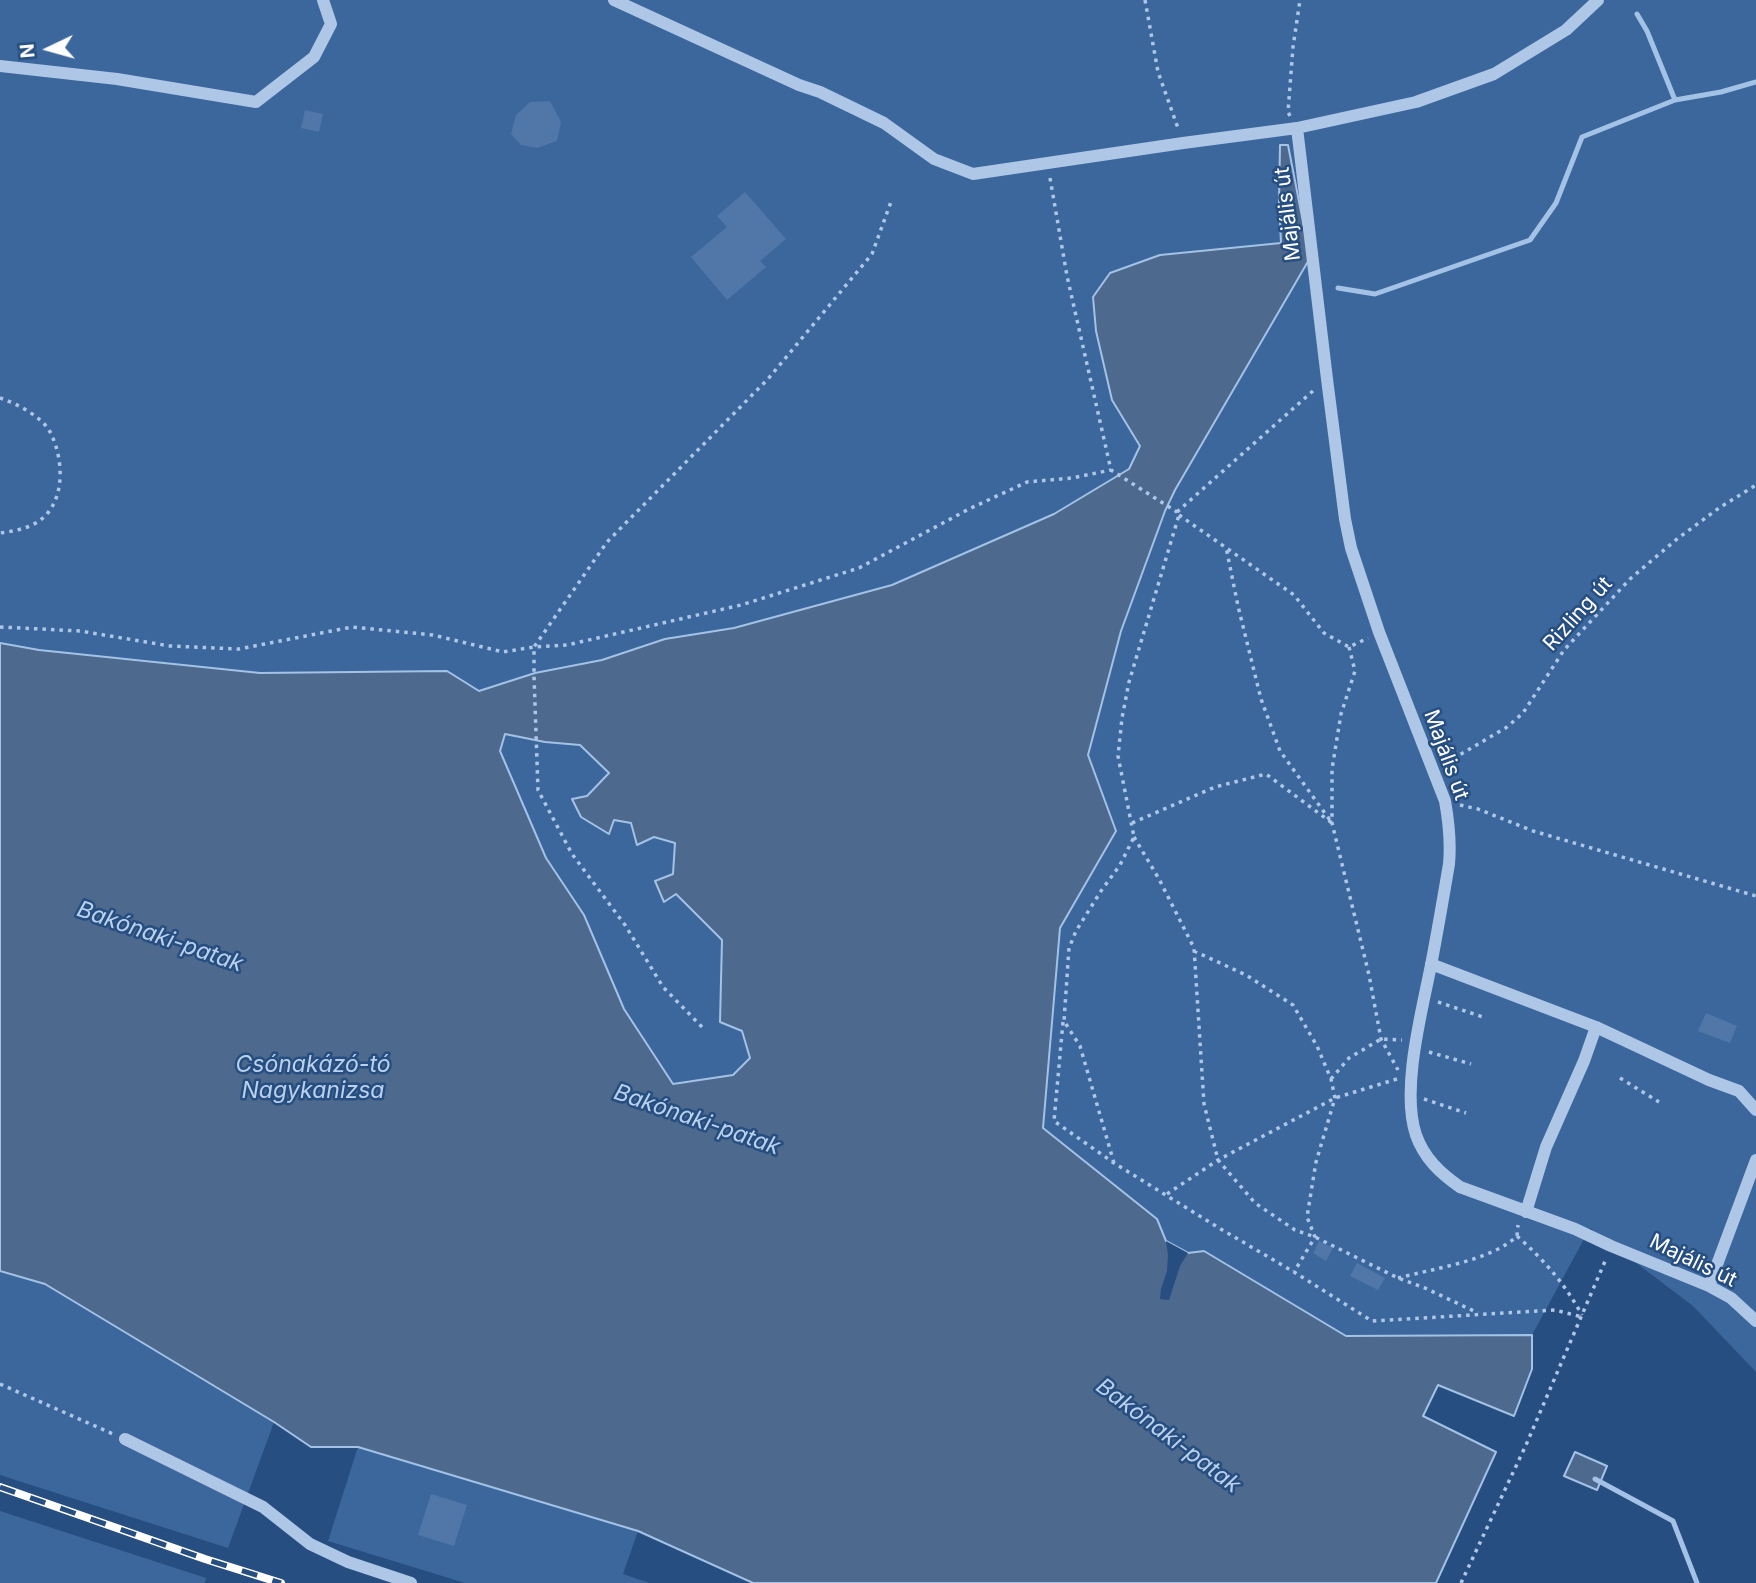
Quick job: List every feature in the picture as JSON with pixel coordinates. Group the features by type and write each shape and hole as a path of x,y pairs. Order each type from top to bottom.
{"street":[{"path":"0,66 117,79 256,102 314,57 331,24 323,0"},
{"path":"614,0 852,107 884,123 934,159 972,174 1297,128 1416,102 1494,74 1566,30 1598,0"},
{"name":"Majális út","path":"1297,128 1327,379 1351,548 1379,632 1445,801 1451,841 1410,1094 1416,1136 1436,1168 1460,1187 1575,1229 1709,1286 1731,1298 1756,1321"},
{"path":"1431,964 1596,1027 1709,1080 1739,1091 1756,1110"},
{"path":"1526,1212 1546,1147 1596,1027"},
{"path":"1709,1286 1756,1160"},
{"path":"125,1439 263,1507 310,1544 348,1562 411,1583"}],"path":[{"path":"1145,0 1158,72 1183,143"},
{"path":"1297,128 1288,112 1300,0"},
{"path":"1048,163 1067,276 1111,470 1294,595 1324,633 1349,647 1354,671 1340,714 1332,769 1332,823 1369,975 1381,1039 1402,1077 1335,1098 1218,1160 1166,1194"},
{"path":"702,1027 663,987 625,925 572,854 538,789 534,647 607,542 768,379 872,254 892,199"},
{"path":"1327,379 1178,514 1129,682 1118,756 1134,837 1159,879 1194,951 1204,1104 1218,1160 1255,1203 1295,1230 1480,1314"},
{"path":"0,398 36,418 48,429 60,461 57,496 51,509 43,518 22,529 0,533"},
{"path":"0,627 80,631 170,646 239,649 352,627 433,635 503,652 566,645 754,601 859,568 969,509 1027,482 1072,478 1111,470"},
{"name":"Rizling út","path":"1433,772 1507,727 1523,713 1564,650 1630,579 1677,538 1756,485"},
{"path":"1226,547 1261,699 1280,751 1332,823"},
{"path":"1349,647 1379,632"},
{"path":"1132,823 1214,787 1266,775 1332,823"},
{"path":"1445,801 1478,809 1533,831 1756,896"},
{"path":"1134,837 1120,865 1076,931 1069,948 1054,1121 1114,1163 1372,1321 1555,1310 1582,1317"},
{"path":"1194,951 1246,975 1293,1004 1317,1046 1331,1079 1335,1098 1316,1162 1307,1217 1315,1237"},
{"path":"1424,998 1486,1018"},
{"path":"1063,1021 1080,1046 1114,1163"},
{"path":"1331,1079 1349,1058 1381,1039 1416,1044 1471,1064"},
{"path":"1620,1078 1658,1102"},
{"path":"1410,1094 1466,1113"},
{"path":"1398,1278 1483,1256 1508,1245 1517,1236 1552,1269 1570,1293 1582,1317"},
{"path":"1294,1272 1315,1237"},
{"path":"1461,1583 1526,1445 1611,1246"},
{"path":"0,1384 125,1439"}],"shaded area":[{"path":"0,0 1756,0 1756,1372 1693,1306 1590,1228 1532,1335 1346,1336 1204,1251 1188,1253 1166,1241 1157,1219 1043,1128 1060,928 1115,831 1088,755 1121,631 1175,490 1310,258 1288,145 1280,145 1281,243 1160,255 1094,297 1096,331 1112,400 1140,446 1129,469 1054,514 892,585 734,628 665,639 602,660 535,673 479,691 447,671 260,673 39,650 0,643"},
{"path":"505,734 545,742 580,745 610,773 587,796 609,834 614,819 631,823 654,837 676,843 673,874 655,882 665,902 676,894 722,940 720,1022 743,1031 750,1058 733,1075 673,1085 624,1009 584,915 546,858 499,751"},
{"path":"0,1271 45,1284 274,1422 228,1548 0,1475"},
{"path":"358,1447 638,1531 623,1574 649,1583 465,1583 328,1541"},
{"path":"0,1511 206,1578 205,1583 0,1583"}],"water":[{"name":"Csónakázó-tó Nagykanizsa","path":"1280,145 1288,145 1310,258 1175,490 1121,631 1088,755 1116,831 1060,928 1043,1128 1157,1219 1166,1241 1188,1253 1204,1251 1346,1336 1532,1335 1532,1369 1514,1416 1438,1385 1423,1416 1496,1452 1436,1583 753,1583 638,1531 358,1447 311,1447 45,1284 0,1271 0,643 39,650 260,673 447,671 479,691 535,673 602,660 665,639 734,628 892,585 1054,514 1129,469 1140,446 1112,400 1096,331 1093,297 1110,273 1160,255 1281,243","holes":["505,734 545,742 580,745 609,773 587,796 572,799 581,817 609,834 614,820 631,823 637,845 654,837 675,843 673,874 655,881 664,902 676,894 722,940 720,1022 742,1031 750,1058 733,1075 673,1084 624,1009 584,915 546,858 500,751"]},
{"path":"1575,1452 1607,1466 1597,1490 1564,1476"}],"pier":[{"path":"1166,1241 1188,1253 1180,1266 1169,1300 1160,1299 1167,1271"}],"building":[{"path":"550,101 561,122 557,141 537,148 521,145 511,134 516,115 530,102"},
{"path":"305,110 323,114 319,132 301,128"},
{"path":"745,192 786,239 760,261 766,267 727,300 691,257 727,227 717,216"},
{"path":"1706,1013 1737,1026 1730,1043 1698,1031"},
{"path":"1319,1241 1333,1248 1326,1261 1313,1253"},
{"path":"1357,1263 1385,1278 1378,1290 1350,1276"},
{"path":"431,1494 467,1505 454,1546 418,1535"}],"waterway":[{"path":"1637,14 1647,31 1675,100"},
{"path":"1338,288 1375,294 1530,240 1556,203 1582,137 1675,100 1721,92 1756,82"},
{"path":"1595,1479 1673,1521 1697,1583"}],"railway":[{"path":"0,1487 281,1583"}],"water label":[{"name":"Bakónaki-patak","path":"160,937"},
{"name":"Bakónaki-patak","path":"697,1120"},
{"name":"Bakónaki-patak","path":"1168,1436"}]}
